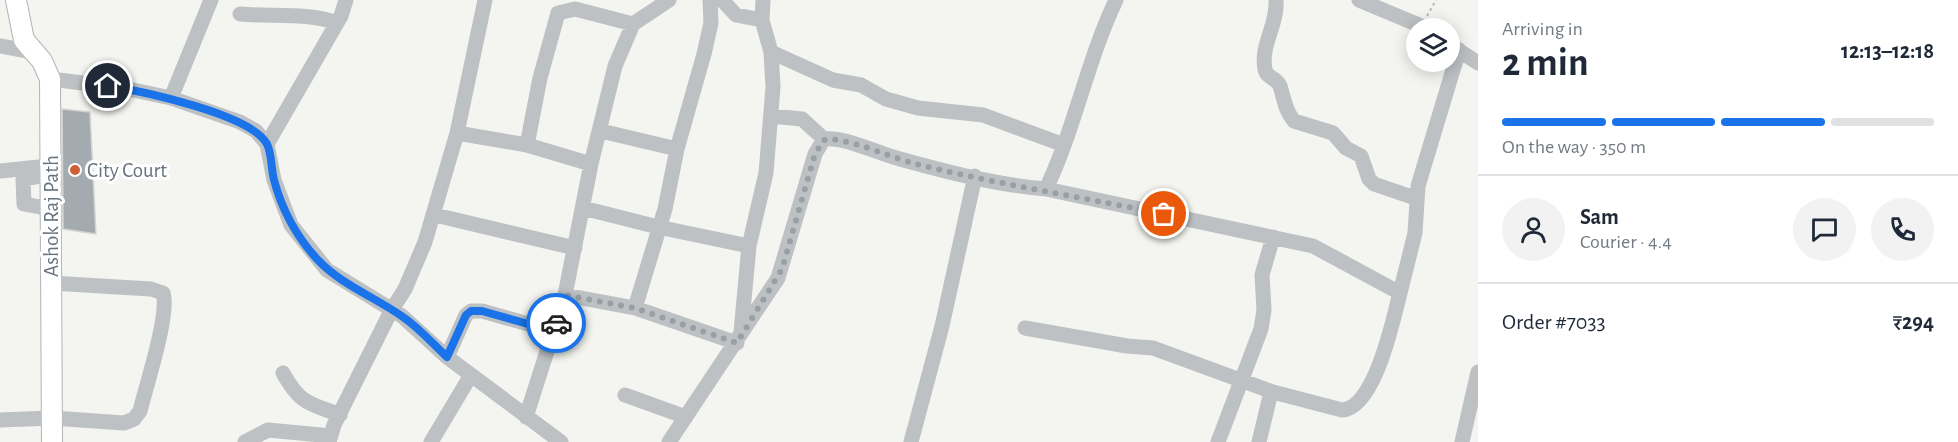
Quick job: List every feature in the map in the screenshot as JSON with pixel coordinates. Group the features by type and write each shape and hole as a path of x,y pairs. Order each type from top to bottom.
{"main road":[{"path":"16,0 20,31 42,62 50,79"},
{"name":"Ashok Raj Path","path":"50,79 52,442"}],"street":[{"path":"171,98 211,0"},
{"path":"267,144 338,23 346,0"},
{"path":"245,442 268,430 330,439 391,311 405,290 435,215 476,52 485,0"},
{"path":"526,417 565,295 591,164 601,131 615,66 633,24 669,0"},
{"path":"635,308 665,209 677,149 704,54 711,23 710,0"},
{"path":"722,0 736,15 762,20"},
{"path":"739,337 749,246 766,173 771,116 771,52 762,20 763,0"},
{"path":"1046,189 1064,145 1099,39 1116,0"},
{"path":"1276,0 1276,20 1265,52 1264,68 1266,74 1278,83 1290,116 1294,121 1333,133 1346,148 1361,156 1369,179 1374,184 1415,198"},
{"path":"1359,0 1406,20"},
{"path":"527,145 556,17 562,5 633,24"},
{"path":"240,14 296,18 312,16 338,23"},
{"path":"0,46 33,52"},
{"path":"1460,51 1478,63"},
{"path":"771,52 833,80 861,86 886,99 918,108 983,115 1064,145"},
{"path":"1026,328 1127,346 1153,348 1273,393 1349,409 1372,382 1400,293 1414,233 1415,198 1448,72"},
{"path":"50,79 124,88 171,98 240,122 256,131 267,144 282,205 301,240 327,270 402,316 447,357 561,442"},
{"path":"771,116 802,119 824,140 844,141 913,163 1046,189 1320,249 1400,293"},
{"path":"601,131 677,149"},
{"path":"457,133 527,145 591,164"},
{"path":"669,442 778,278 815,154 824,140"},
{"path":"0,171 51,170"},
{"path":"51,170 23,179 24,204 51,209"},
{"path":"911,442 942,326 975,176"},
{"path":"584,208 658,227 749,246"},
{"path":"435,215 575,248"},
{"path":"1218,442 1261,329 1264,310 1262,275 1273,237"},
{"path":"0,420 51,418 124,423 134,419 140,411 166,302 163,293 151,289 51,283"},
{"path":"565,295 635,308 739,337"},
{"path":"447,357 466,315 471,311 482,311 553,331"},
{"path":"1462,442 1478,372"},
{"path":"282,373 295,394 303,400 340,415"},
{"path":"431,442 471,375"},
{"path":"1259,442 1267,406 1273,393"},
{"path":"625,395 686,417"}],"path":[{"path":"1428,18 1436,0"}],"building":[{"name":"City Court","path":"62,109 90,112 96,234 63,229"}],"way so far":[{"path":"556,323 565,295 635,308 737,343 741,332 778,278 815,154 824,140 831,138 913,163 1164,214"}],"place":[{"name":"City Court","path":"75,170"}],"route":[{"path":"108,86 171,98 240,122 256,131 267,144 274,180 291,225 314,256 327,270 402,316 447,357 466,315 471,311 482,311 553,331 556,323"}]}
